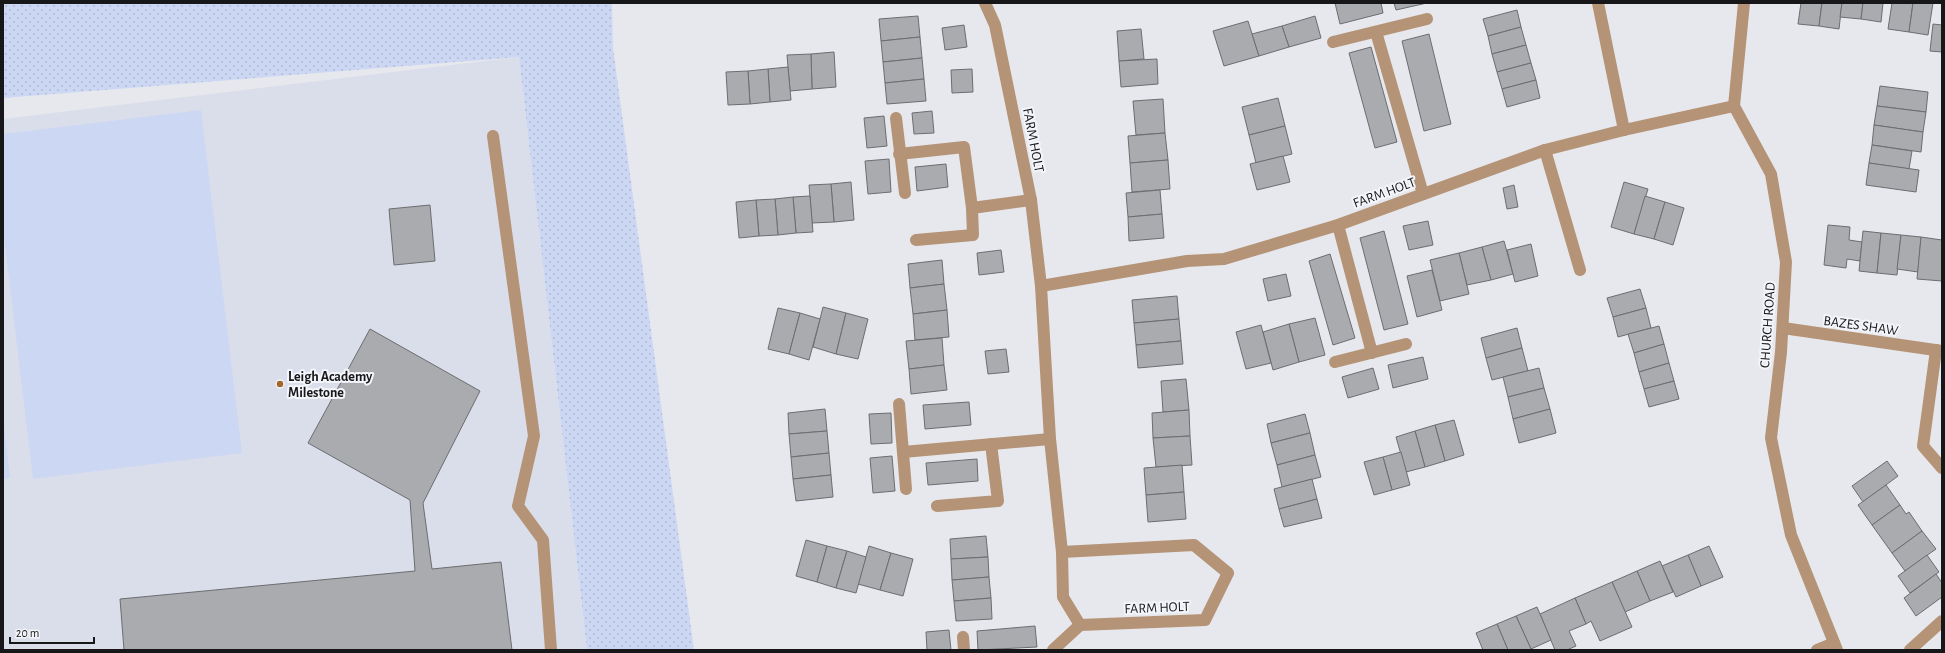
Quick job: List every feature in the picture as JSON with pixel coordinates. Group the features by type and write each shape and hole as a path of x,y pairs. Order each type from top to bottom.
{"street":[{"name":"FARM HOLT","path":"985,3 995,25 1031,200 1041,286 1050,439 1062,552 1063,597 1080,625 1205,620 1228,573 1194,545 1062,552"},
{"path":"1598,3 1624,130"},
{"path":"1734,106 1744,3"},
{"path":"1333,42 1427,19"},
{"path":"1376,32 1423,194"},
{"name":"FARM HOLT","path":"1041,286 1187,261 1224,259 1338,225 1545,150 1624,130 1734,106"},
{"name":"CHURCH ROAD","path":"1734,106 1771,174 1786,262 1783,328 1771,438 1791,535 1836,646"},
{"path":"896,118 905,193"},
{"path":"493,136 534,436 518,506 543,540 551,650"},
{"path":"900,154 964,147 972,208 973,235 916,240"},
{"path":"1545,150 1580,270"},
{"path":"972,208 1031,200"},
{"path":"1338,225 1372,353"},
{"name":"BAZES SHAW","path":"1783,328 1939,350 1923,446 1942,468"},
{"path":"1335,362 1406,344"},
{"path":"899,404 906,489"},
{"path":"903,452 1050,439"},
{"path":"937,506 998,501 991,444"},
{"path":"1910,650 1942,621"},
{"path":"1053,650 1080,625"},
{"path":"963,637 964,650"},
{"path":"1818,650 1836,646"}],"shaded area":[{"path":"3,3 612,3 613,48 694,650 587,650 519,57 3,98"},
{"name":"Leigh Academy Milestone","path":"519,57 587,650 3,650 3,119"},
{"path":"201,110 242,453 33,479 3,229 3,134"},
{"path":"3,417 10,478 3,479"}],"building":[{"path":"1335,3 1381,3 1383,13 1340,24"},
{"path":"1394,3 1427,3 1396,10"},
{"path":"1801,3 1822,3 1819,26 1798,24"},
{"path":"1822,3 1842,3 1839,29 1819,26"},
{"path":"1842,3 1863,3 1861,19 1840,17"},
{"path":"1863,3 1883,3 1881,22 1861,19"},
{"path":"1892,3 1913,3 1909,32 1888,29"},
{"path":"1913,3 1933,3 1928,35 1909,32"},
{"path":"1517,10 1521,27 1488,36 1483,19"},
{"path":"918,16 920,37 881,41 879,19"},
{"path":"1315,16 1321,38 1289,47 1282,26"},
{"path":"1248,21 1259,56 1224,66 1213,31"},
{"path":"1933,24 1942,25 1942,52 1930,51"},
{"path":"964,25 967,47 945,50 942,28"},
{"path":"1282,26 1289,47 1259,56 1252,34"},
{"path":"1521,27 1526,45 1492,54 1488,36"},
{"path":"1141,29 1144,59 1119,61 1117,31"},
{"path":"1429,34 1451,124 1424,131 1402,41"},
{"path":"920,37 922,58 883,62 881,41"},
{"path":"1526,45 1531,63 1497,72 1492,54"},
{"path":"1371,47 1397,142 1375,148 1349,53"},
{"path":"834,52 836,87 812,89 811,54"},
{"path":"811,54 812,89 790,91 787,55"},
{"path":"922,58 924,79 885,83 883,62"},
{"path":"1157,59 1158,84 1121,87 1119,61"},
{"path":"1531,63 1536,80 1502,89 1497,72"},
{"path":"788,67 791,100 770,102 768,69"},
{"path":"768,69 770,102 750,104 748,71"},
{"path":"972,69 973,92 952,93 951,70"},
{"path":"748,71 750,104 728,105 726,72"},
{"path":"924,79 926,101 887,104 885,83"},
{"path":"1536,80 1540,98 1507,107 1502,89"},
{"path":"1880,86 1928,92 1926,112 1877,106"},
{"path":"1278,98 1285,126 1249,135 1242,107"},
{"path":"1163,99 1165,133 1136,135 1133,101"},
{"path":"1877,106 1926,112 1923,132 1874,125"},
{"path":"932,111 934,133 914,134 912,113"},
{"path":"884,116 887,146 867,148 864,118"},
{"path":"1874,125 1923,132 1921,152 1872,145"},
{"path":"1285,126 1292,154 1256,163 1249,135"},
{"path":"1165,133 1168,160 1130,163 1128,136"},
{"path":"1872,145 1912,151 1909,169 1869,163"},
{"path":"1283,156 1290,182 1257,190 1250,164"},
{"path":"889,159 891,192 868,194 865,161"},
{"path":"1168,160 1170,189 1132,192 1130,163"},
{"path":"1869,163 1919,170 1916,192 1866,185"},
{"path":"946,164 948,187 917,191 915,167"},
{"path":"851,182 854,220 834,222 831,184"},
{"path":"1624,182 1648,189 1634,234 1611,227"},
{"path":"831,184 834,222 812,223 809,185"},
{"path":"1514,185 1518,207 1507,209 1503,188"},
{"path":"1160,190 1162,214 1128,217 1126,193"},
{"path":"810,196 813,232 796,233 793,197"},
{"path":"1645,196 1665,202 1654,239 1634,234"},
{"path":"793,197 796,233 778,235 775,199"},
{"path":"775,199 778,235 759,236 756,200"},
{"path":"756,200 759,236 739,238 736,202"},
{"path":"1665,202 1684,208 1673,245 1654,239"},
{"path":"430,205 435,261 394,265 389,209"},
{"path":"1162,214 1164,238 1129,241 1128,217"},
{"path":"1428,221 1433,245 1409,250 1403,226"},
{"path":"1828,225 1850,227 1849,240 1862,242 1860,261 1847,259 1846,268 1824,265"},
{"path":"1384,231 1408,324 1384,330 1360,238"},
{"path":"1863,231 1881,233 1877,273 1859,271"},
{"path":"1881,233 1901,235 1897,275 1877,273"},
{"path":"1901,235 1921,237 1918,272 1897,269"},
{"path":"1921,237 1942,240 1942,281 1917,279"},
{"path":"1504,241 1513,274 1491,280 1482,247"},
{"path":"1531,244 1538,276 1515,282 1507,250"},
{"path":"1482,247 1491,280 1467,285 1459,253"},
{"path":"1001,250 1004,272 979,275 977,253"},
{"path":"1459,253 1469,294 1440,301 1430,260"},
{"path":"1330,254 1355,338 1333,345 1309,261"},
{"path":"942,260 944,284 910,288 908,264"},
{"path":"1432,270 1442,310 1417,317 1407,276"},
{"path":"1286,274 1291,296 1268,301 1263,279"},
{"path":"944,284 947,310 913,314 910,288"},
{"path":"1640,289 1646,308 1613,317 1607,298"},
{"path":"1177,296 1179,319 1134,323 1132,300"},
{"path":"823,307 846,313 836,354 813,347"},
{"path":"778,308 800,313 789,354 768,349"},
{"path":"1646,308 1651,328 1618,337 1613,317"},
{"path":"947,310 949,337 915,340 913,314"},
{"path":"800,313 820,319 809,360 789,354"},
{"path":"846,313 868,319 858,359 836,354"},
{"path":"1315,318 1325,355 1299,362 1289,324"},
{"path":"1179,319 1181,341 1136,345 1134,323"},
{"path":"1289,324 1299,362 1273,370 1263,332"},
{"path":"1261,325 1271,363 1246,369 1236,332"},
{"path":"1659,326 1664,344 1634,353 1628,334"},
{"path":"1517,328 1522,348 1486,358 1481,338"},
{"path":"370,329 480,391 423,503 432,569 501,562 512,650 124,650 120,599 415,571 410,500 308,443"},
{"path":"942,338 944,365 909,369 906,341"},
{"path":"1181,341 1183,364 1138,368 1136,345"},
{"path":"1664,344 1669,363 1639,372 1634,353"},
{"path":"1522,348 1528,371 1492,380 1486,358"},
{"path":"1006,349 1009,372 988,374 985,351"},
{"path":"1423,357 1428,379 1393,388 1388,365"},
{"path":"1669,363 1674,381 1644,389 1639,372"},
{"path":"944,365 947,390 911,394 909,369"},
{"path":"1373,368 1379,389 1348,398 1342,377"},
{"path":"1539,368 1544,388 1508,397 1503,377"},
{"path":"1186,379 1189,410 1163,412 1161,381"},
{"path":"1674,381 1679,399 1649,407 1644,389"},
{"path":"1544,388 1550,409 1513,419 1508,397"},
{"path":"969,402 971,425 925,429 923,405"},
{"path":"825,409 827,431 789,434 788,413"},
{"path":"1550,409 1556,433 1519,443 1513,419"},
{"path":"1189,410 1190,436 1153,438 1152,413"},
{"path":"891,413 892,443 871,444 869,414"},
{"path":"1305,414 1310,433 1271,443 1267,424"},
{"path":"1454,420 1464,455 1445,461 1435,425"},
{"path":"1435,425 1445,461 1425,467 1415,431"},
{"path":"827,431 829,453 791,457 789,434"},
{"path":"1415,431 1425,467 1406,472 1396,437"},
{"path":"1310,433 1315,455 1277,465 1271,443"},
{"path":"1190,436 1192,465 1156,467 1153,438"},
{"path":"1401,452 1410,485 1392,490 1383,457"},
{"path":"829,453 831,475 793,479 791,457"},
{"path":"1315,455 1321,477 1282,487 1277,465"},
{"path":"892,456 895,491 873,493 870,458"},
{"path":"1383,457 1392,490 1374,495 1364,462"},
{"path":"977,459 978,481 928,485 926,463"},
{"path":"1887,461 1898,476 1863,502 1852,486"},
{"path":"1182,465 1184,492 1146,495 1144,468"},
{"path":"831,475 833,497 796,501 793,479"},
{"path":"1312,479 1317,499 1279,509 1274,489"},
{"path":"1886,485 1900,505 1872,525 1858,505"},
{"path":"1184,492 1186,519 1148,522 1146,495"},
{"path":"1317,499 1322,518 1284,527 1279,509"},
{"path":"1900,505 1906,514 1909,512 1922,531 1892,553 1872,525"},
{"path":"1922,531 1936,549 1905,571 1892,553"},
{"path":"986,536 988,557 951,559 950,539"},
{"path":"806,540 827,546 817,582 796,576"},
{"path":"827,546 847,551 836,588 817,582"},
{"path":"869,546 891,553 880,590 858,584"},
{"path":"1709,546 1723,577 1701,586 1688,555"},
{"path":"847,551 866,557 856,593 836,588"},
{"path":"891,553 913,559 903,596 880,590"},
{"path":"1688,555 1701,586 1676,597 1662,566"},
{"path":"1927,555 1939,572 1910,593 1898,576"},
{"path":"988,557 989,577 952,580 951,559"},
{"path":"1660,561 1673,592 1650,601 1637,571"},
{"path":"1637,571 1650,601 1625,612 1612,582"},
{"path":"1936,574 1942,583 1942,597 1916,616 1904,598"},
{"path":"989,577 991,598 954,601 952,580"},
{"path":"1612,582 1632,627 1600,641 1591,621 1586,624 1575,598"},
{"path":"991,598 992,619 956,621 954,601"},
{"path":"1575,598 1586,624 1569,631 1576,646 1567,650 1555,650 1540,614"},
{"path":"1537,607 1551,640 1531,649 1516,616"},
{"path":"1516,616 1531,649 1529,650 1508,650 1497,624"},
{"path":"1497,624 1508,650 1483,650 1476,633"},
{"path":"1035,626 1037,647 978,650 977,631"},
{"path":"949,630 951,650 927,650 926,632"}],"place":[{"name":"Leigh Academy Milestone","path":"280,384"}]}
